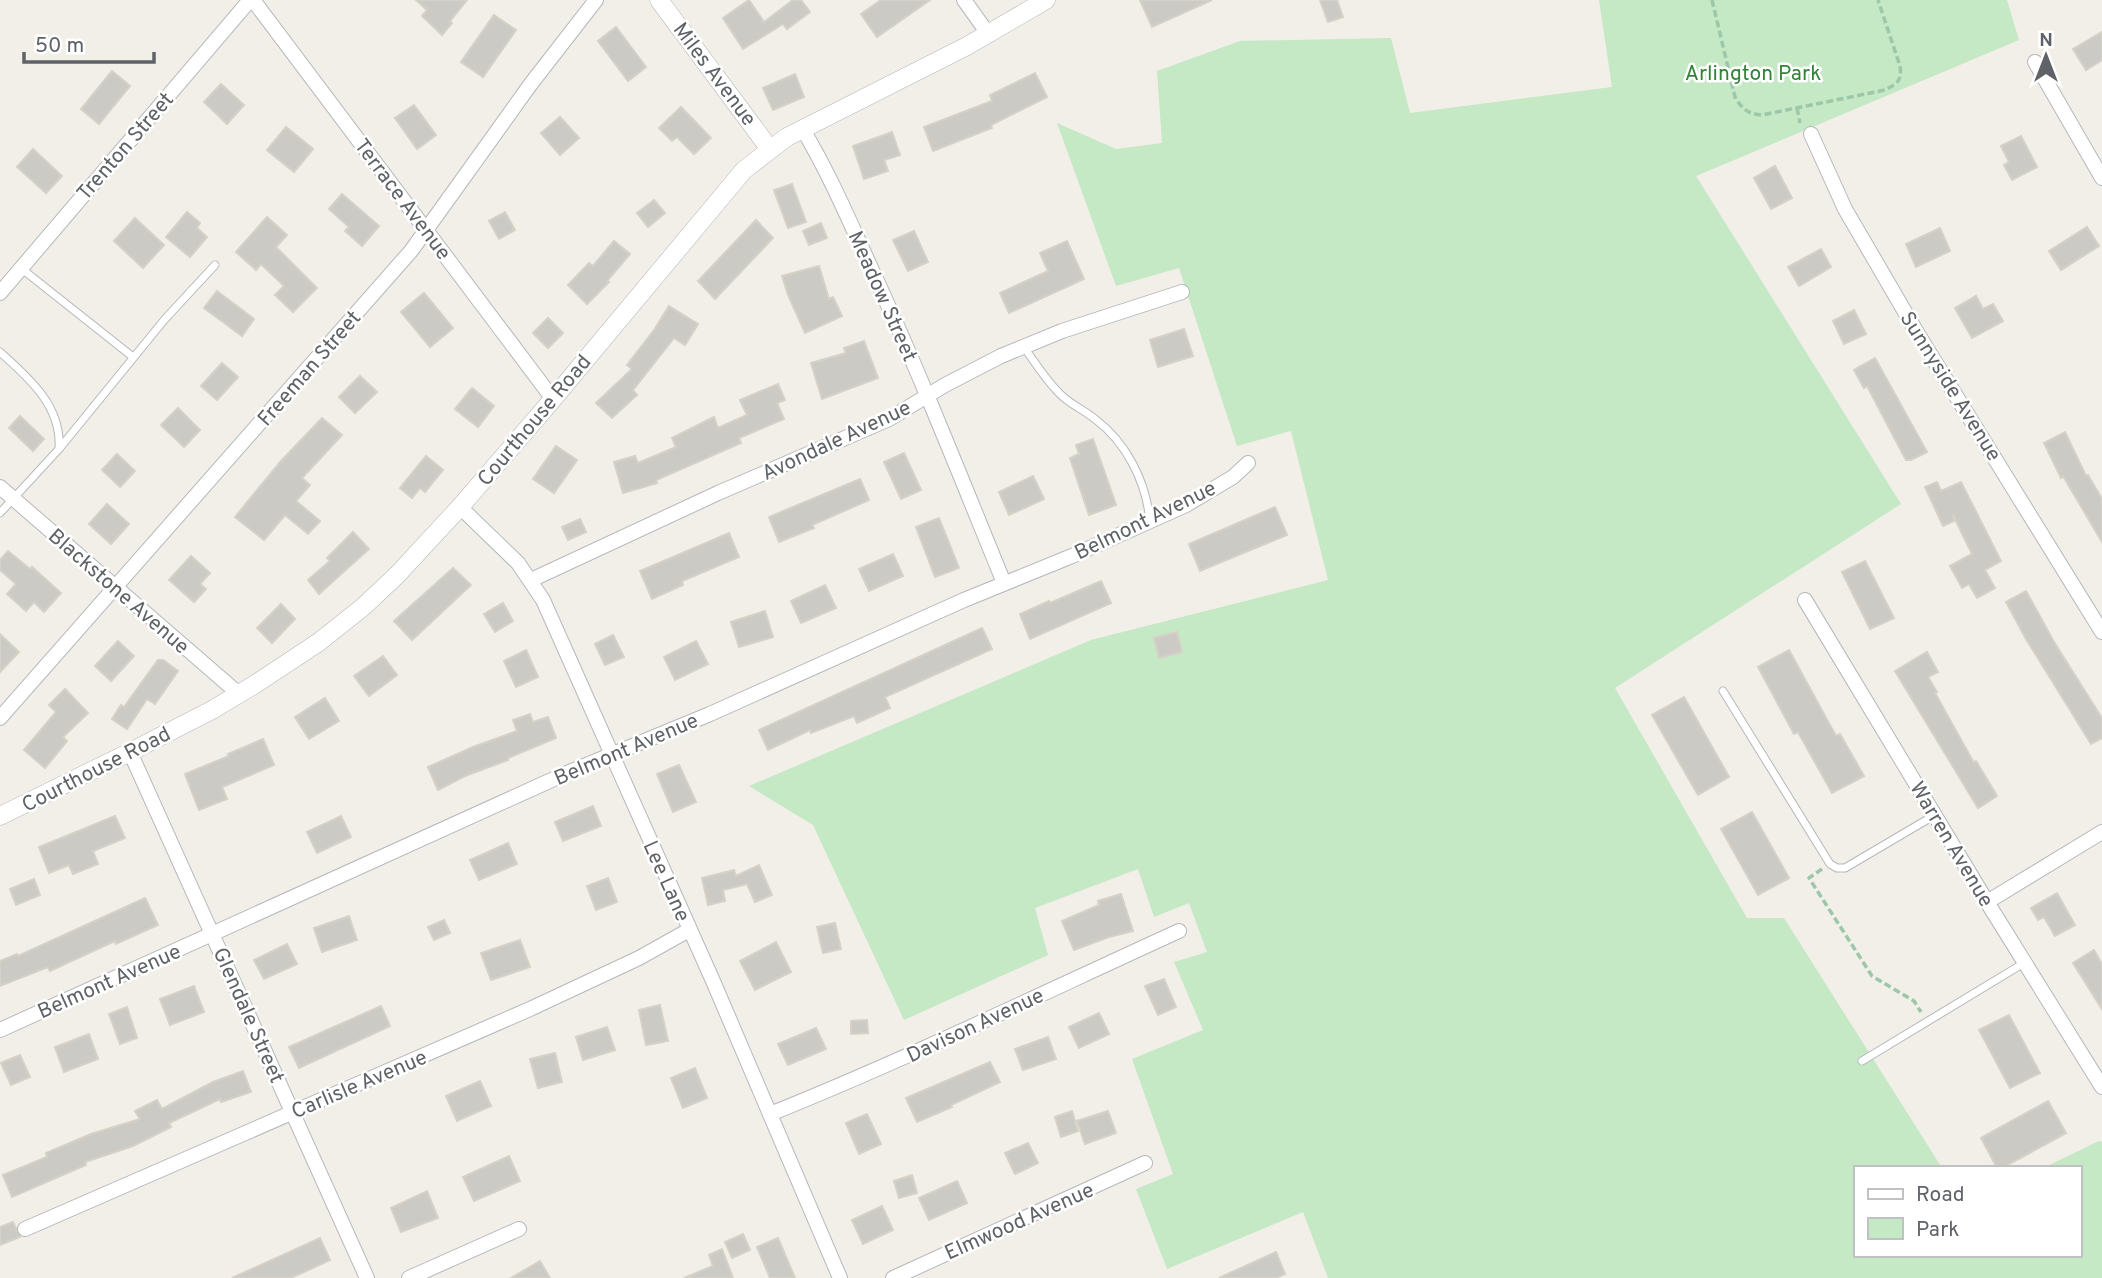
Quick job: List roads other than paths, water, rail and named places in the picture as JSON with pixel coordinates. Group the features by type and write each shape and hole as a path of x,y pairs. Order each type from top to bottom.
{"street":[{"name":"Terrace Avenue","path":"252,0 553,399"},
{"name":"Trenton Street","path":"0,293 252,0"},
{"name":"Freeman Street","path":"0,718 235,453 426,230 522,96 596,0"},
{"name":"Miles Avenue","path":"659,0 769,148"},
{"path":"964,0 989,35"},
{"name":"Courthouse Road","path":"0,816 130,752 239,694 319,642 363,607 397,575 460,507 744,170 769,148 802,128 989,35 1046,0"},
{"path":"2035,62 2102,178"},
{"name":"Meadow Street","path":"802,128 823,163 928,396 1004,583"},
{"name":"Sunnyside Avenue","path":"1811,134 1845,209 1919,336 2102,632"},
{"name":"Avondale Avenue","path":"531,580 718,493 889,419 944,385 1024,347 1062,331 1182,292"},
{"name":"Belmont Avenue","path":"0,1030 611,754 710,714 1150,521 1210,491 1233,477 1248,463"},
{"name":"Blackstone Avenue","path":"0,487 239,694"},
{"name":"Lee Lane","path":"460,507 502,546 531,580 543,600 840,1278"},
{"name":"Warren Avenue","path":"1805,600 2102,1087"},
{"name":"Glendale Street","path":"130,752 367,1278"},
{"path":"1987,902 2102,832"},
{"name":"Carlisle Avenue","path":"25,1229 530,1009 639,958 689,930"},
{"name":"Davison Avenue","path":"770,1114 915,1053 1179,931"},
{"name":"Elmwood Avenue","path":"893,1278 1145,1163"},
{"path":"409,1278 519,1229"}],"lane":[{"path":"0,513 59,449 133,357 215,265"},
{"path":"21,268 133,357"},
{"path":"1024,347 1060,395 1097,420 1114,438 1141,478 1150,521"},
{"path":"0,352 40,391 49,404 60,440 59,449"},
{"path":"1723,691 1830,864 1845,868 1935,815"},
{"path":"1862,1062 2024,963"}],"park label":[{"name":"Arlington Park","path":"1753,73"}]}
